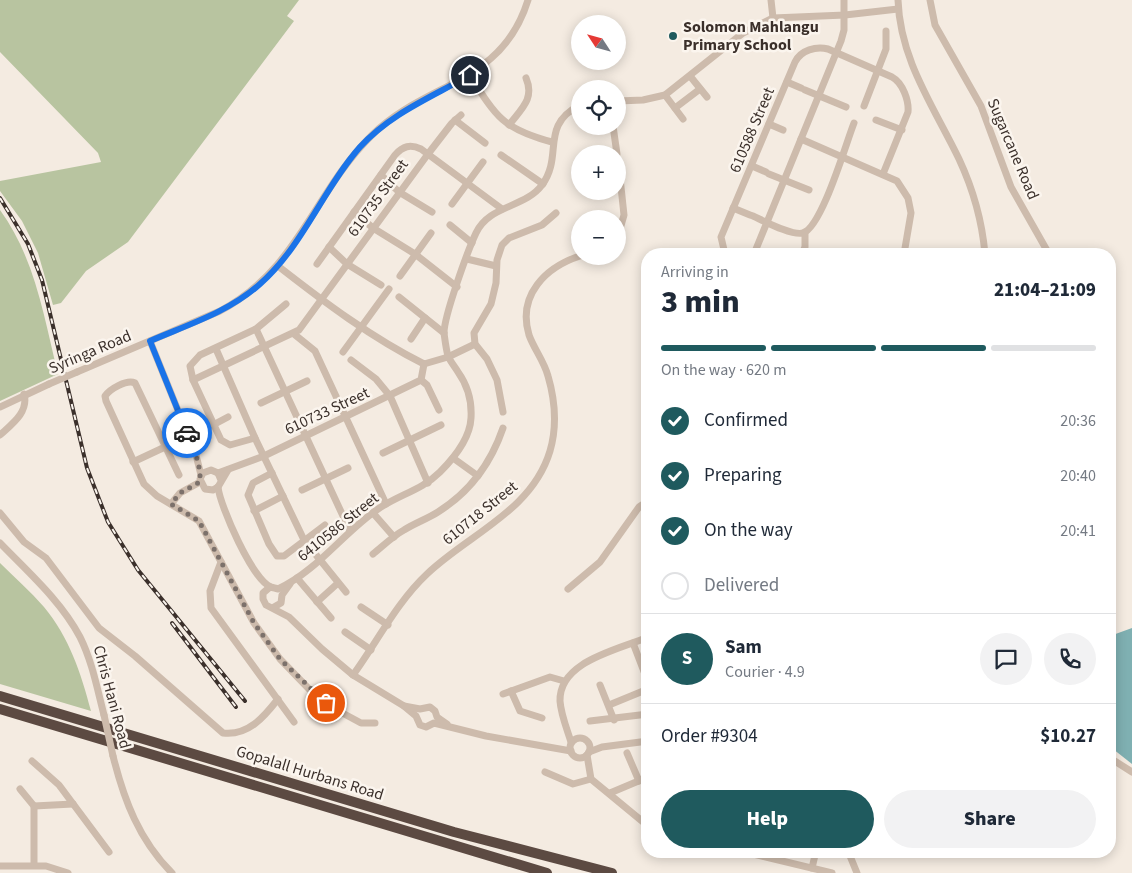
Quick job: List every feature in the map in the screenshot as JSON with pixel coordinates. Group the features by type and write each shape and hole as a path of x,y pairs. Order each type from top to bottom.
{"highway":[{"name":"Gopalall Hurbans Road","path":"0,696 454,832 612,873"},
{"name":"Gopalall Hurbans Road","path":"0,709 547,873"}],"street":[{"name":"Syringa Road","path":"0,407 24,394 150,341 236,302 261,284 278,266 350,160 372,135 401,113 485,65 505,44 522,17 528,0"},
{"path":"770,0 773,18"},
{"path":"756,248 836,53 844,30 844,0"},
{"path":"898,0 907,55 970,184 980,220 984,248"},
{"name":"Sugarcane Road","path":"930,0 935,24 981,106 1011,187 1046,248"},
{"path":"626,101 643,100 665,95 743,33 773,18 845,15 898,9"},
{"path":"864,106 886,50 886,31"},
{"name":"610588 Street","path":"724,248 721,236 797,58 804,52 817,48 836,53 896,79 901,87 908,109 902,130 883,174"},
{"path":"470,75 492,110 509,125 528,135 552,142"},
{"path":"690,76 707,97"},
{"path":"509,125 529,97 530,88 526,78"},
{"path":"787,82 846,107"},
{"path":"675,108 700,89"},
{"path":"665,95 683,119"},
{"name":"6410586 Street","path":"281,595 290,584 373,513 386,504 428,483 453,458 468,434 471,406 464,382 448,357 444,333 457,288 472,243 480,227 502,209 534,194 542,184 551,169 552,142 561,118 571,111"},
{"name":"610735 Street","path":"294,334 399,192 455,120 461,115"},
{"path":"455,120 485,143"},
{"path":"876,120 902,130"},
{"path":"733,208 790,232 805,232 815,222 820,213 854,123"},
{"path":"769,124 783,130"},
{"path":"801,139 897,181 904,190 910,204 911,222 905,248"},
{"path":"317,264 395,155 406,146 414,146 428,154 502,209"},
{"path":"501,156 542,184"},
{"path":"452,204 482,162"},
{"path":"752,166 808,190"},
{"path":"381,175 399,192 432,212"},
{"path":"354,212 373,228 415,254 457,288"},
{"path":"503,412 497,380 487,359 475,344 475,329 486,314 495,292 499,250 505,240 533,230 556,213"},
{"path":"450,225 472,243"},
{"path":"804,248 805,232"},
{"path":"400,276 431,233"},
{"path":"329,247 347,264 381,285"},
{"path":"467,259 496,266"},
{"name":"610718 Street","path":"353,675 426,575 514,507 534,484 543,470 553,433 553,401 548,375 530,335 526,318 535,287 559,263 571,259"},
{"path":"278,266 321,300 361,327 398,351 424,364 448,357 475,344"},
{"path":"343,352 389,289"},
{"path":"399,297 444,333"},
{"path":"255,438 230,445 221,440 190,370 192,363 200,355 256,329 286,304"},
{"path":"411,339 425,318"},
{"path":"256,329 350,531"},
{"path":"193,380 294,334 315,351 347,416 386,504"},
{"path":"150,341 196,456 201,479 208,490 220,502 242,548 259,576 281,595 289,617"},
{"path":"216,349 255,438 304,540 318,560 346,592"},
{"path":"351,360 376,379 390,396 428,483"},
{"path":"424,364 421,380 426,385 439,410"},
{"name":"610733 Street","path":"171,504 180,493 192,488 201,479 214,471 228,470 264,456 421,380"},
{"path":"261,403 308,381"},
{"path":"179,475 135,383 129,382 109,392 105,396 133,462 149,491 199,521 254,623 296,676 326,703 347,716 361,723 376,723"},
{"path":"0,435 25,407 24,394"},
{"path":"213,425 228,418"},
{"path":"383,452 441,426"},
{"path":"373,554 402,531 436,513 463,493 478,476 494,452 503,428"},
{"path":"133,462 165,447"},
{"path":"196,456 214,471 220,484 220,502"},
{"path":"453,458 478,476"},
{"path":"302,490 348,468"},
{"path":"192,488 208,490 220,484 228,470"},
{"path":"272,473 257,480 248,490 248,499 269,544 279,557 284,556 325,525"},
{"path":"254,511 283,496"},
{"path":"568,589 600,562 641,506"},
{"path":"0,513 24,542 46,558 99,628 135,656 223,733 234,734 244,731 268,712 278,699"},
{"path":"373,513 394,537"},
{"name":"Chris Hani Road","path":"0,543 50,595 72,624 92,668 123,794 132,817 152,851 172,873"},
{"path":"221,562 210,591 211,608 294,722"},
{"path":"259,576 263,600 266,605 274,607 289,617 322,649 353,675 404,706 416,716 418,722 423,726 429,726 435,720"},
{"path":"297,578 331,618"},
{"path":"317,602 338,583"},
{"path":"263,593 270,587"},
{"path":"274,607 281,595"},
{"path":"361,607 388,625"},
{"path":"345,632 371,650"},
{"path":"585,755 573,744 567,729 560,701 564,681 574,668 641,640"},
{"path":"632,644 641,665"},
{"path":"503,694 550,677 564,681"},
{"path":"600,685 614,720"},
{"path":"511,691 520,711 542,718"},
{"path":"609,706 641,692"},
{"path":"404,706 420,709"},
{"path":"416,716 420,709 426,706 432,708 435,720"},
{"path":"590,721 614,720 641,715"},
{"path":"435,720 450,726 504,740 556,747 573,744 583,738 602,747"},
{"path":"589,742 585,755 591,778 641,820"},
{"path":"585,755 602,747 641,742"},
{"path":"610,793 639,781 627,753"},
{"path":"32,761 59,785 109,852"},
{"path":"1116,762 1132,772"},
{"path":"545,772 573,784 591,778"},
{"path":"20,788 34,806 34,865"},
{"path":"34,806 73,804"},
{"path":"774,858 832,873"},
{"path":"812,868 814,858"},
{"path":"851,858 856,873"},
{"path":"0,866 34,865 57,868 68,873"}],"green space":[{"path":"0,0 299,0 287,16 294,21 128,242 86,271 61,303 53,305 38,253 22,221 0,191 0,181 101,162 98,153 0,52"},
{"path":"0,210 12,228 30,268 43,310 58,374 0,401"},
{"path":"0,563 28,590 53,619 73,656 91,711 0,684"}],"water":[{"path":"1132,628 1132,764 1116,751 1116,634"}],"railway":[{"path":"0,198 28,244 42,280 87,468 108,522 138,570 245,701"},
{"path":"172,623 236,707"}],"way so far":[{"path":"187,433 196,456 201,475 200,482 176,496 171,504 199,521 254,623 280,659 309,689 326,703"}],"place":[{"name":"Solomon Mahlangu Primary School","path":"673,36"}],"route":[{"path":"187,433 150,341 220,311 249,294 278,266 350,160 372,135 401,113 470,75"}]}
